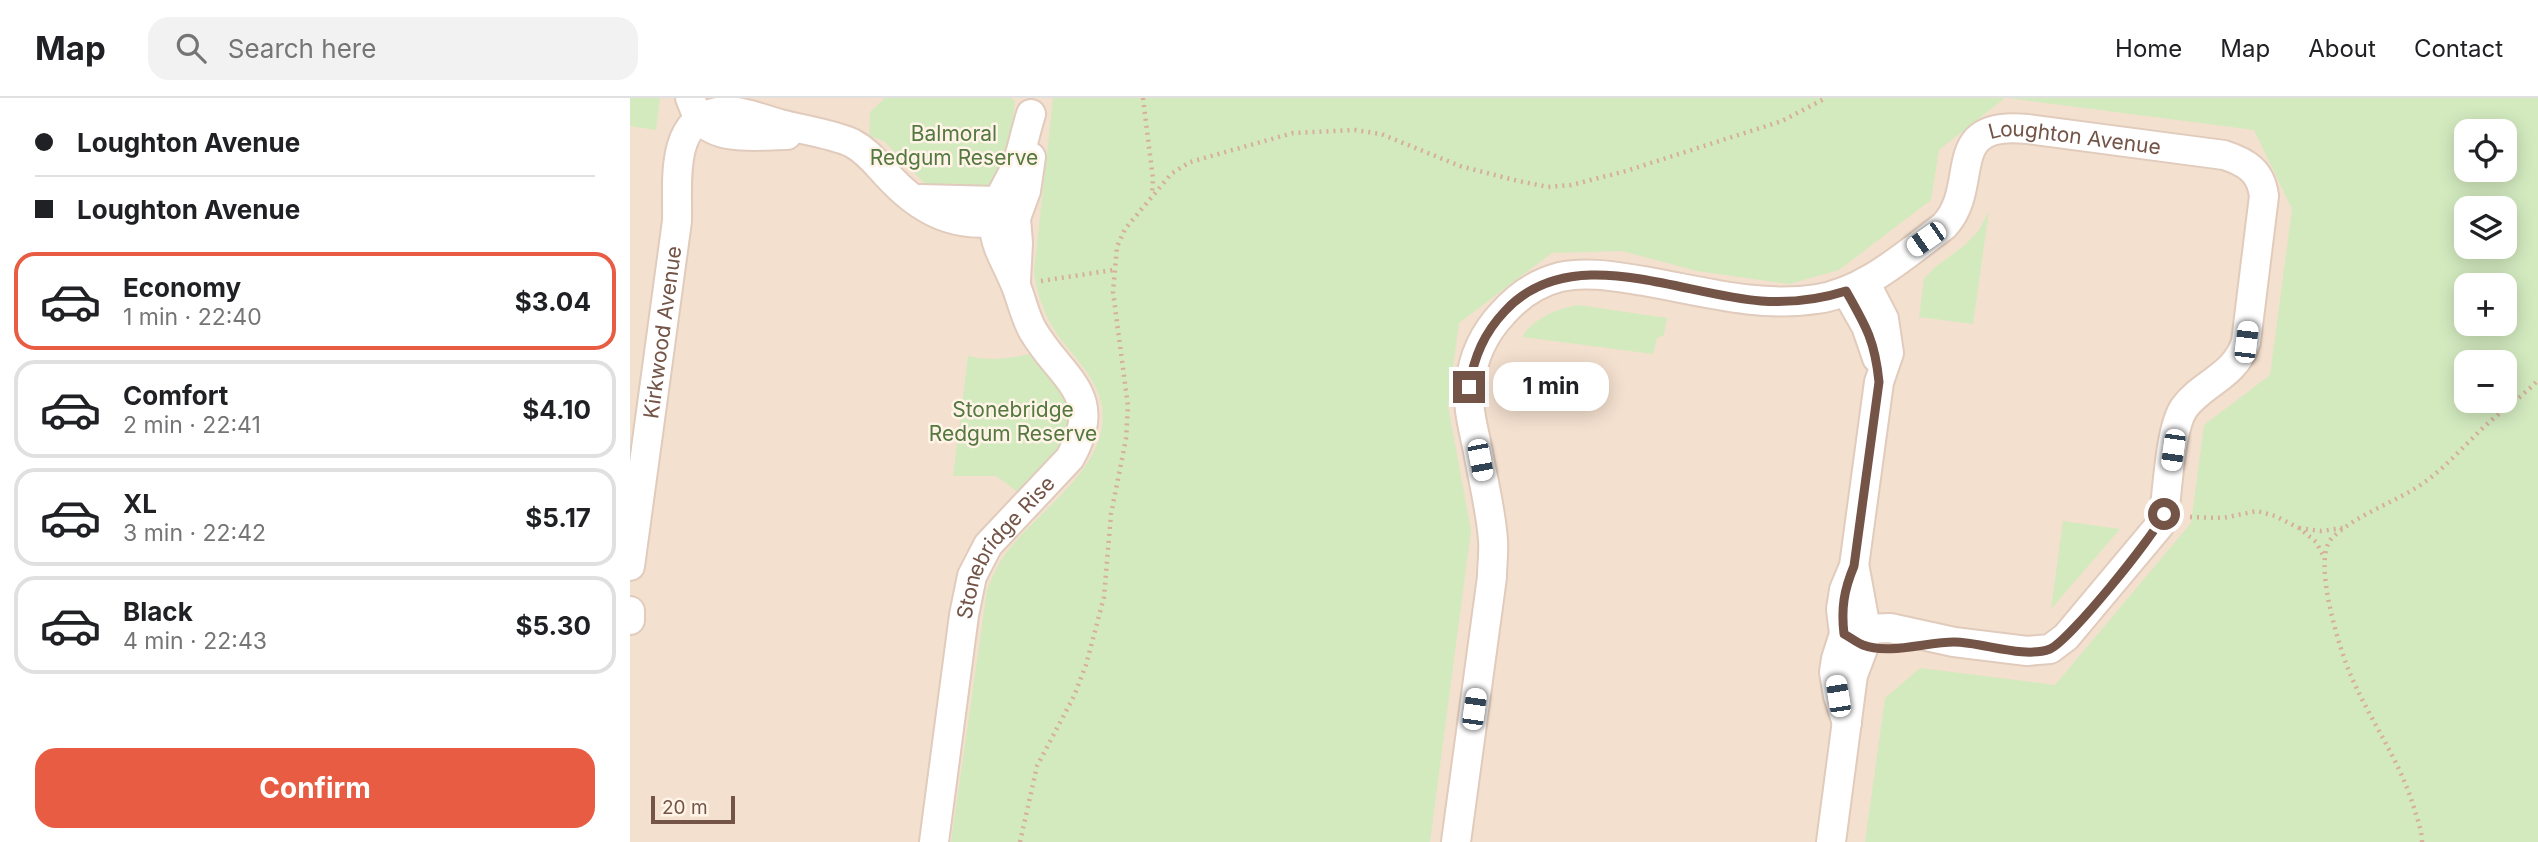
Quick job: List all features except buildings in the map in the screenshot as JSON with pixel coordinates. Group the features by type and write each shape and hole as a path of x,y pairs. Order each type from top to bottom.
{"street":[{"path":"709,113 744,135 821,135 852,143 874,159 910,198 935,214 967,223 1000,214 1026,191 1031,164 1032,106"},
{"name":"Kirkwood Avenue","path":"630,566 677,221 709,113"},
{"name":"Loughton Avenue","path":"1455,842 1492,577 1493,541 1469,387 1482,341 1514,301 1534,287 1560,277 1587,275 1616,276 1759,301 1819,299 1855,287 1953,217 1959,203 1971,147 1988,132 2012,128 2198,152 2239,160 2253,168 2259,177 2264,196 2246,342 2242,354 2227,372 2186,405 2181,414 2176,428 2164,514 2152,536 2127,566 2066,637 2050,649 2027,651 1954,642 1891,628 1858,636"},
{"name":"Stonebridge Rise","path":"934,842 964,615 972,576 988,545 1070,458 1079,442 1084,421 1083,405 1076,386 1033,330 1016,284 1018,243 1000,214"},
{"path":"1831,842 1847,723 1834,672 1858,636 1841,609 1844,590 1854,566 1879,382 1889,353 1884,319 1855,287"},
{"path":"630,611 630,620"}],"path":[{"path":"1143,98 1151,155 1152,195"},
{"path":"1020,842 1037,766 1074,696 1086,665 1104,597 1111,514 1126,439 1128,406 1116,318 1113,270 1117,247 1125,229 1171,174 1190,162 1293,133 1355,130 1381,134 1460,166 1514,180 1548,187 1571,185 1626,171 1782,121 1826,98"},
{"path":"1016,284 1113,270"},
{"path":"2324,558 2329,541 2344,528 2422,484 2458,455 2494,417 2522,397 2538,380"},
{"path":"2164,514 2206,519 2257,511 2275,516 2298,528 2316,542 2324,558 2338,642 2351,677 2398,763 2423,842"},
{"path":"2298,528 2321,531 2344,528"}],"shaded area":[{"path":"630,98 2538,98 2538,842 630,842"}],"green space":[{"path":"630,98 660,98 656,130 630,126"},
{"name":"Balmoral Redgum Reserve","path":"885,98 1011,98 1015,101 1011,143 992,188 929,187 924,183 884,141 869,136 870,112"},
{"path":"1053,98 2005,98 1939,150 1931,200 1839,270 1789,284 1697,271 1622,251 1552,253 1459,323 1448,406 1471,530 1430,842 951,842 987,590 1006,553 1074,481 1088,462 1098,442 1103,421 1097,391 1089,375 1052,325 1040,300 1035,281"},
{"path":"2007,98 2538,98 2538,842 1865,842 1885,698 1920,668 2055,685 2191,523 2204,425 2270,375 2292,209 2254,130"},
{"path":"1989,211 1973,324 1919,317 1924,279 1966,244 1979,230"},
{"path":"1578,305 1667,318 1664,335 1657,338 1653,354 1522,337 1546,315"},
{"name":"Stonebridge Redgum Reserve","path":"1029,354 1069,407 1069,431 1063,443 1047,465 1019,493 996,476 953,476 968,356 998,359"},
{"path":"2063,521 2120,529 2051,609"}],"route":[{"path":"1469,387 1482,341 1495,322 1514,301 1534,287 1560,277 1616,276 1759,301 1819,299 1846,291 1866,326 1876,352 1879,382 1854,566 1844,590 1841,609 1844,634 1864,646 1890,648 1954,642 2027,651 2050,649 2066,637 2152,536 2164,514"}]}
